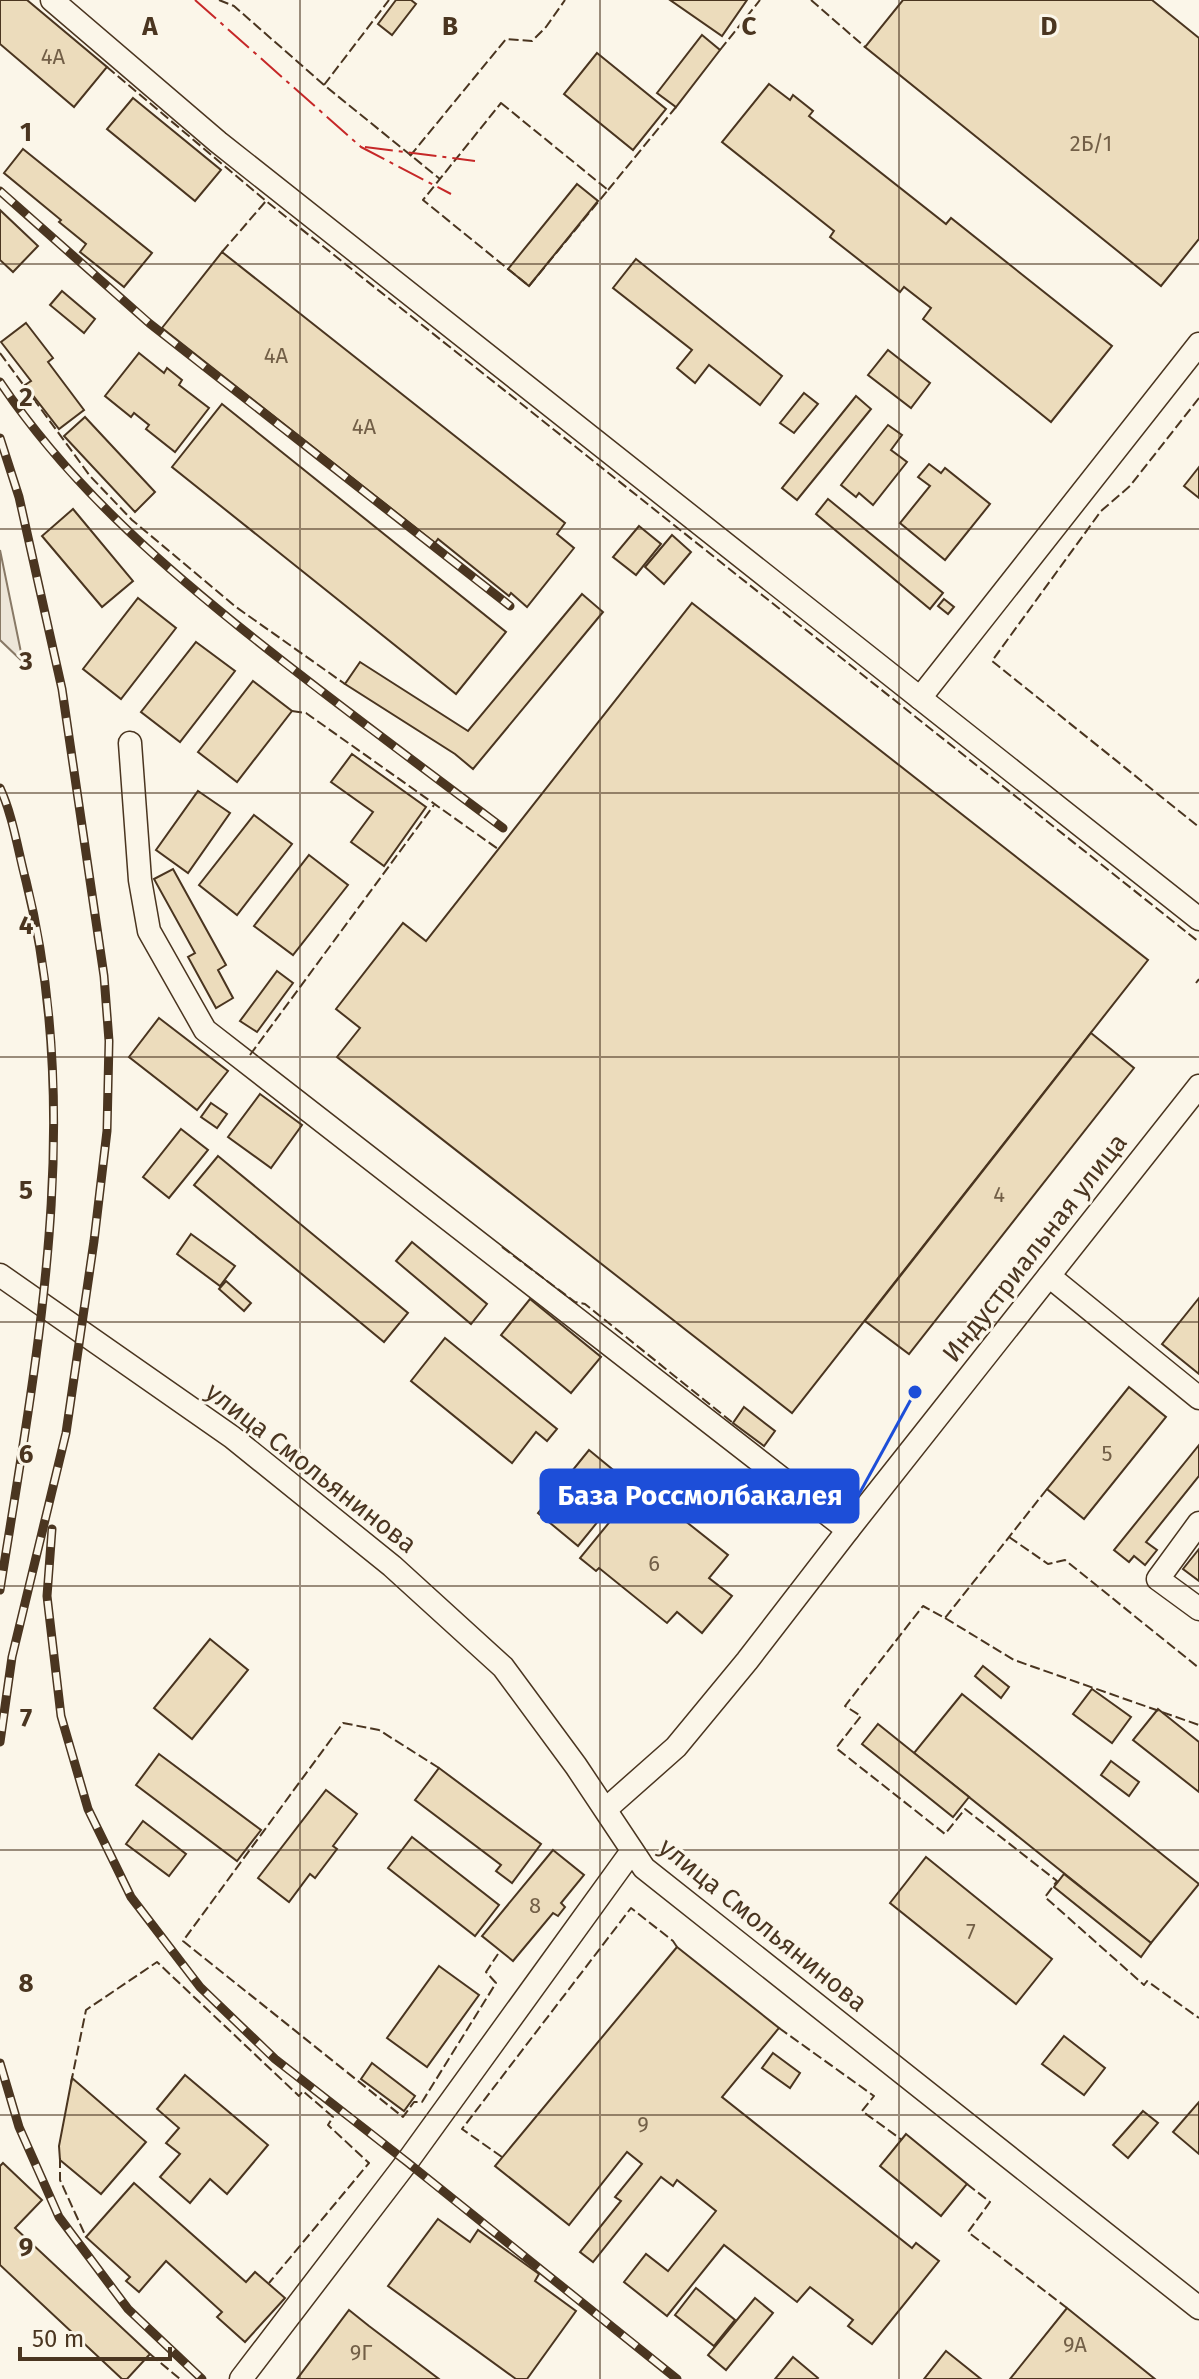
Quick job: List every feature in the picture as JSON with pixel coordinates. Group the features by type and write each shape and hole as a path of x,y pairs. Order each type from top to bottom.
{"street":[{"path":"52,0 231,152 1199,919"},
{"path":"920,698 1199,344"},
{"path":"130,743 140,880 149,931 205,1030 848,1530"},
{"name":"Индустриальная улица","path":"606,1809 676,1747 747,1661 1199,1086"},
{"name":"улица Смольянинова","path":"0,1275 232,1437 392,1566 503,1667 606,1809 644,1868 1199,2308"},
{"path":"1049,1276 1199,1398"},
{"path":"1199,1523 1158,1579 1199,1609"},
{"path":"241,2379 407,2162 632,1851"}],"shaded area":[{"path":"0,550 23,662 0,640"}],"building":[{"path":"0,0 27,0 107,67 74,107 0,44"},
{"path":"396,0 411,0 416,4 392,35 378,24"},
{"path":"670,0 747,0 722,36"},
{"path":"903,0 1152,0 1199,38 1199,239 1161,286 865,47"},
{"path":"702,35 720,50 676,107 657,93"},
{"path":"597,53 666,109 633,150 564,94"},
{"path":"769,84 790,100 793,95 813,111 809,116 946,224 951,218 1112,346 1051,422 923,319 931,308 904,287 900,292 830,237 834,231 722,142"},
{"path":"133,98 221,170 195,201 107,129"},
{"path":"23,149 152,253 124,287 80,252 86,244 59,222 61,220 4,173"},
{"path":"577,184 598,201 529,286 508,269"},
{"path":"0,210 38,246 13,272 0,260"},
{"path":"222,252 565,523 557,534 574,548 527,607 438,539 435,543 162,328"},
{"path":"636,259 782,376 760,405 709,365 695,383 677,368 692,350 613,288"},
{"path":"62,291 95,319 84,333 50,305"},
{"path":"26,323 53,358 48,362 84,410 59,429 25,385 31,381 1,342"},
{"path":"888,350 930,383 911,408 868,375"},
{"path":"139,353 164,373 167,368 182,380 179,385 209,408 175,452 146,429 149,425 134,413 131,417 105,396"},
{"path":"804,393 818,404 794,433 780,423"},
{"path":"856,396 871,409 797,500 782,488"},
{"path":"222,404 506,632 456,694 172,467"},
{"path":"85,417 155,492 135,512 64,436"},
{"path":"888,425 902,435 891,450 907,462 873,505 859,493 856,497 841,485"},
{"path":"929,464 941,473 945,468 990,504 945,560 900,523 930,486 918,477"},
{"path":"1199,467 1199,498 1184,486"},
{"path":"828,499 943,593 930,609 816,514"},
{"path":"73,509 133,581 102,607 42,536"},
{"path":"639,526 661,544 636,575 613,557"},
{"path":"672,535 691,552 664,584 645,567"},
{"path":"582,594 603,612 473,769 455,754 345,684 360,662 468,731"},
{"path":"138,598 176,628 121,699 83,669"},
{"path":"944,599 954,607 948,614 938,606"},
{"path":"692,603 1148,960 792,1413 337,1057 360,1028 336,1009 403,923 426,941"},
{"path":"196,642 235,671 180,742 141,712"},
{"path":"253,681 292,711 237,782 198,752"},
{"path":"352,754 426,807 384,866 351,842 373,812 331,782"},
{"path":"198,791 230,813 188,873 156,850"},
{"path":"254,815 292,844 237,915 199,885"},
{"path":"309,855 348,885 293,955 254,926"},
{"path":"173,869 226,965 218,970 233,998 216,1008 188,957 195,953 154,879"},
{"path":"277,971 293,983 257,1032 240,1021"},
{"path":"159,1018 228,1071 197,1110 129,1057"},
{"path":"1091,1033 1134,1068 909,1354 865,1321"},
{"path":"260,1094 302,1125 271,1168 228,1137"},
{"path":"211,1103 227,1114 217,1128 201,1117"},
{"path":"181,1129 208,1150 169,1198 143,1177"},
{"path":"218,1156 408,1313 384,1342 194,1185"},
{"path":"191,1234 235,1266 220,1286 177,1254"},
{"path":"412,1242 487,1304 471,1324 396,1261"},
{"path":"226,1281 251,1303 244,1311 219,1289"},
{"path":"1199,1298 1199,1374 1162,1344"},
{"path":"530,1299 601,1357 571,1393 501,1335"},
{"path":"445,1338 557,1429 547,1441 536,1432 512,1463 411,1381"},
{"path":"1129,1387 1166,1417 1084,1519 1047,1489"},
{"path":"744,1407 775,1431 764,1446 733,1423"},
{"path":"1199,1445 1199,1476 1146,1542 1157,1550 1145,1565 1134,1556 1129,1562 1114,1550"},
{"path":"589,1450 629,1483 578,1546 538,1513"},
{"path":"640,1485 728,1555 709,1578 732,1596 702,1633 677,1612 667,1623 599,1568 596,1571 580,1558"},
{"path":"1199,1549 1199,1581 1183,1569"},
{"path":"210,1639 248,1670 192,1739 154,1708"},
{"path":"983,1666 1009,1687 1001,1698 975,1676"},
{"path":"1092,1689 1131,1717 1112,1743 1073,1714"},
{"path":"962,1694 1199,1884 1151,1943 914,1753"},
{"path":"1158,1709 1199,1742 1199,1792 1133,1740"},
{"path":"878,1724 969,1797 953,1817 862,1744"},
{"path":"159,1754 261,1830 237,1861 136,1785"},
{"path":"1111,1761 1139,1782 1129,1796 1101,1775"},
{"path":"439,1768 541,1844 512,1883 496,1871 501,1865 415,1800"},
{"path":"326,1790 357,1814 333,1846 337,1849 315,1878 310,1874 289,1902 258,1878"},
{"path":"143,1821 186,1854 169,1876 126,1844"},
{"path":"412,1837 499,1905 475,1936 388,1868"},
{"path":"553,1850 584,1875 561,1903 565,1907 558,1916 553,1913 513,1961 482,1936"},
{"path":"926,1857 1052,1959 1016,2004 890,1903"},
{"path":"1064,1874 1151,1943 1141,1957 1054,1887"},
{"path":"677,1947 779,2028 722,2097 912,2248 916,2243 939,2261 872,2344 848,2326 853,2320 810,2287 797,2302 724,2245 667,2316 624,2282 646,2254 668,2271 716,2211 677,2180 673,2186 661,2177 593,2262 580,2252 621,2201 615,2197 642,2164 627,2152 569,2225 495,2166"},
{"path":"439,1966 479,1995 427,2067 387,2038"},
{"path":"1064,2036 1105,2068 1084,2095 1042,2064"},
{"path":"773,2053 800,2073 790,2088 762,2068"},
{"path":"372,2063 415,2096 404,2111 361,2079"},
{"path":"185,2075 268,2145 227,2194 210,2179 190,2203 160,2177 180,2154 166,2143 179,2128 157,2109"},
{"path":"72,2078 146,2142 101,2194 60,2160 59,2146"},
{"path":"1199,2102 1199,2154 1173,2132"},
{"path":"1143,2111 1158,2123 1128,2158 1113,2145"},
{"path":"906,2134 967,2184 941,2216 880,2166"},
{"path":"3,2163 42,2200 15,2228 150,2354 127,2379 122,2379 0,2265 0,2166"},
{"path":"134,2183 246,2282 255,2272 285,2298 245,2342 217,2317 222,2312 166,2261 139,2292 126,2281 130,2277 86,2237"},
{"path":"438,2219 470,2242 478,2230 539,2274 535,2281 576,2311 527,2379 516,2379 388,2286"},
{"path":"696,2288 735,2320 714,2346 675,2315"},
{"path":"755,2298 773,2313 726,2370 708,2355"},
{"path":"1067,2308 1155,2379 1010,2379"},
{"path":"349,2310 369,2326 439,2379 297,2379"},
{"path":"946,2351 981,2379 924,2379"},
{"path":"793,2357 818,2378 775,2379"}],"railway":[{"path":"0,191 149,323 510,606"},
{"path":"0,382 29,422 93,496 202,597 503,828"},
{"path":"0,438 19,497 62,689 104,976 109,1041 107,1131 66,1433 12,1657 0,1742"},
{"path":"0,788 15,834 43,970 52,1058 53,1147 49,1236 40,1325 0,1590"},
{"path":"52,1529 47,1596 61,1716 88,1809 131,1897 200,1987 275,2059 677,2379"},
{"path":"0,2063 19,2127 59,2217 128,2309 202,2379"}],"fence":[{"path":"219,0 234,6 324,85 440,179"},
{"path":"324,85 389,0"},
{"path":"410,156 506,39 532,41 565,0"},
{"path":"720,50 760,0"},
{"path":"811,0 865,47"},
{"path":"107,67 266,201 1199,942"},
{"path":"501,103 608,190 529,286 423,200 501,103"},
{"path":"608,190 676,107"},
{"path":"222,252 266,201"},
{"path":"0,353 90,476 132,520 236,607 345,684"},
{"path":"1199,398 1130,486 1101,511 992,661 1199,827"},
{"path":"292,711 306,713 498,849"},
{"path":"250,1055 434,805"},
{"path":"1196,983 1199,979"},
{"path":"502,1247 575,1302 585,1304 733,1423"},
{"path":"1047,1489 945,1618 923,1606 845,1706 861,1716 836,1748 945,1834 965,1809 1057,1881 1045,1897 1144,1985 1147,1981 1199,2018"},
{"path":"1009,1537 1048,1564 1065,1560 1199,1668"},
{"path":"945,1618 1014,1660 1199,1725"},
{"path":"439,1768 379,1730 343,1723 183,1941 403,2117 414,2102 422,2102 496,1983 486,1972 498,1954"},
{"path":"502,2157 462,2129 631,1908 677,1947"},
{"path":"71,2083 86,2010 157,1962 299,2096 303,2091 333,2117 328,2125 369,2163 269,2283"},
{"path":"779,2028 874,2096 862,2111 902,2140"},
{"path":"60,2158 60,2180 86,2237"},
{"path":"967,2184 990,2202 968,2232 1067,2308"},
{"path":"150,2354 180,2379"}],"power":[{"path":"195,0 361,147 451,194"},
{"path":"365,147 475,161"}],"place":[{"name":"База Россмолбакалея","path":"915,1392"}]}
